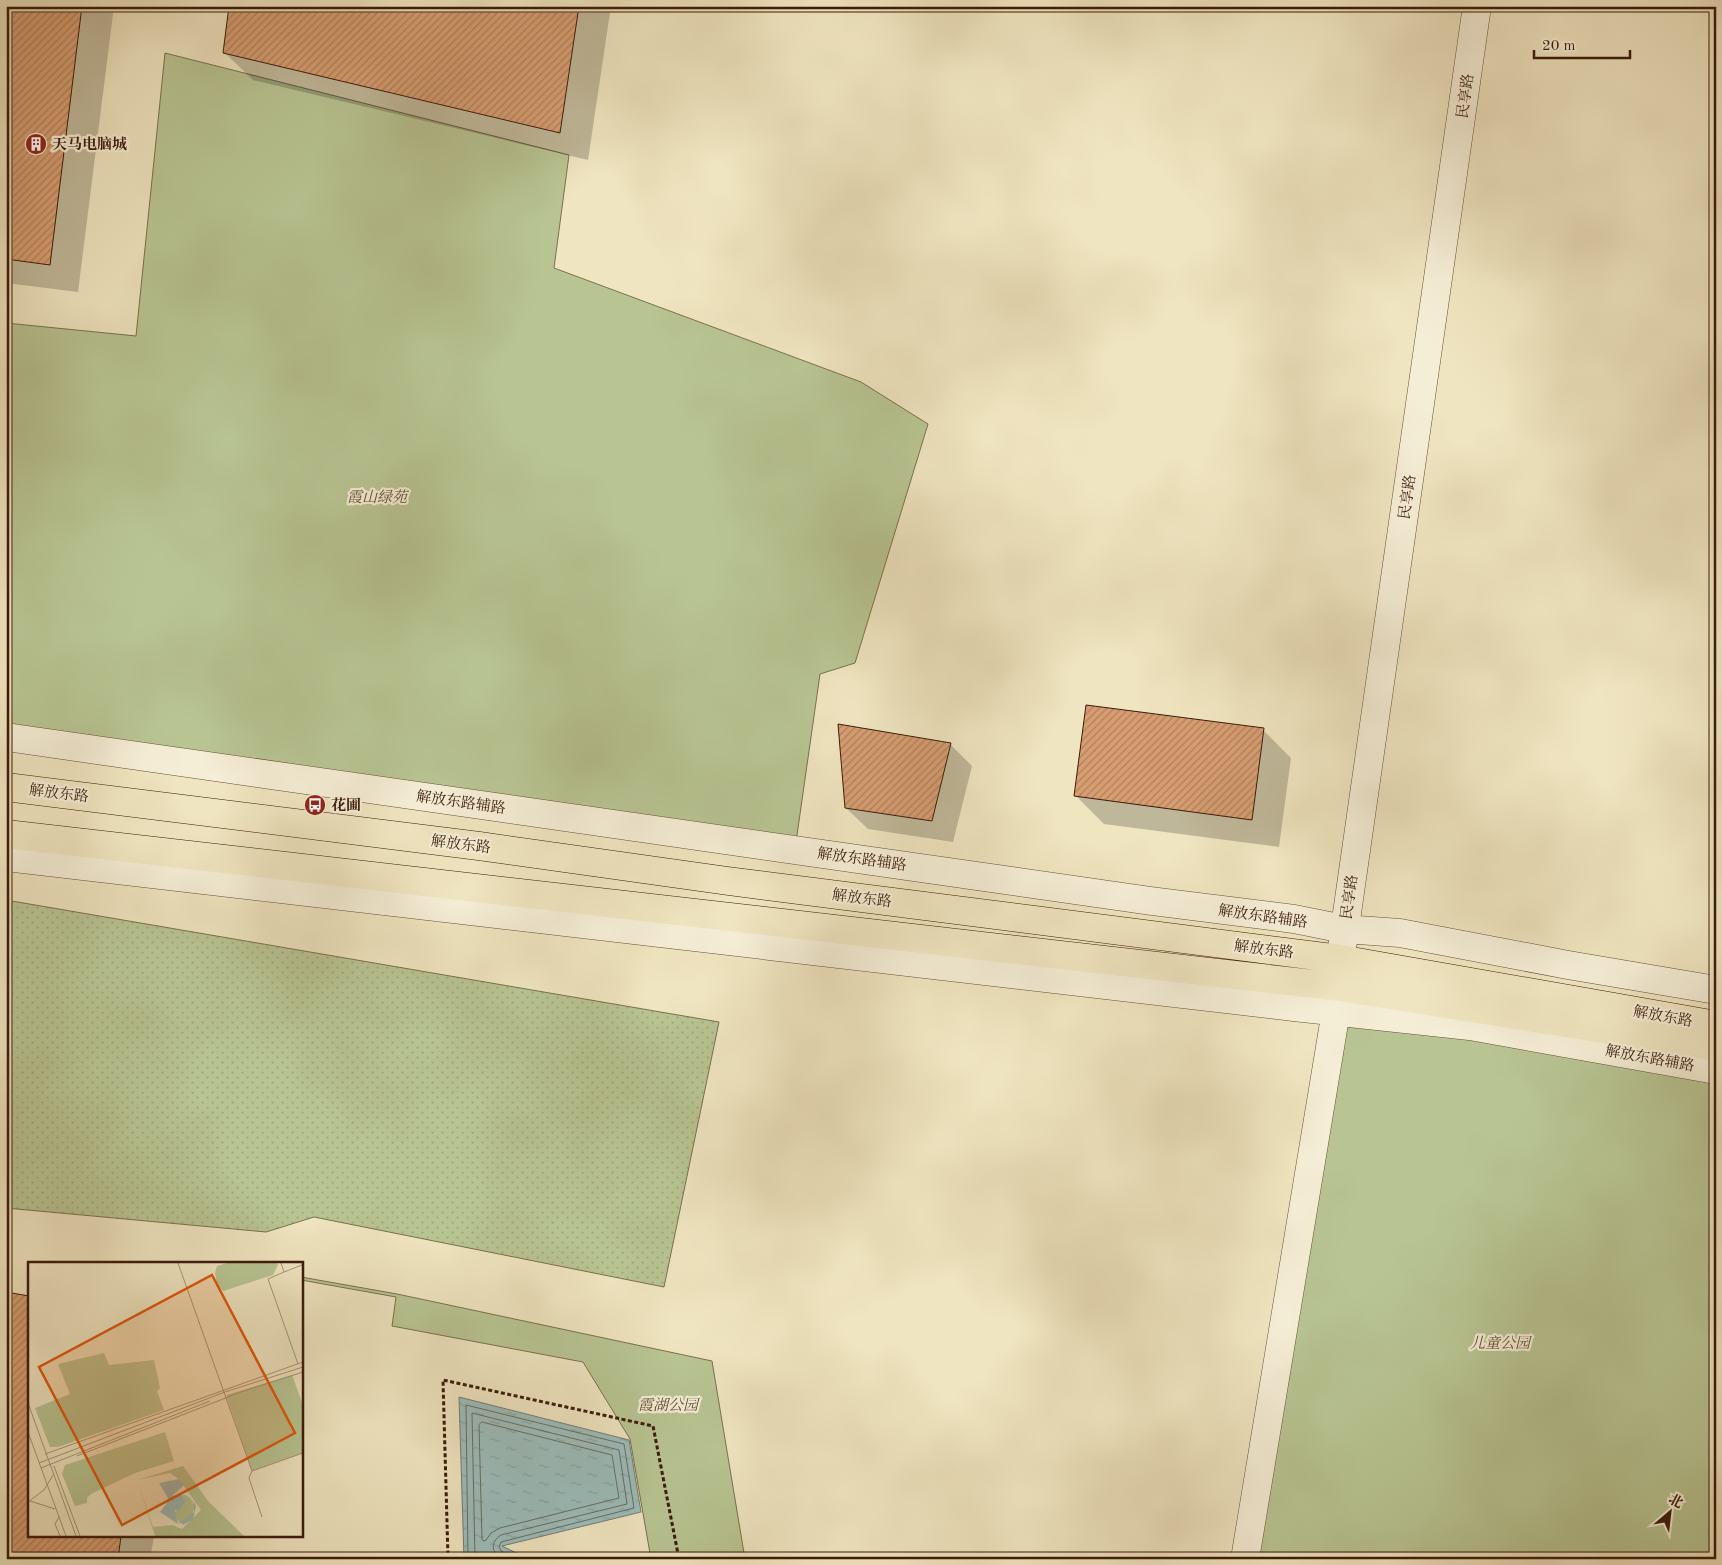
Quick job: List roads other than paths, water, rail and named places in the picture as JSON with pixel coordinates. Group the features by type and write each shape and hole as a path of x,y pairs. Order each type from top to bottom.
{"main road":[{"name":"解放东路","path":"6,787 480,846 719,879 1340,959 1716,1025"},
{"name":"解放东路","path":"6,834 1340,987 1716,1048"}],"street":[{"name":"民享路","path":"1245,1559 1340,987 1340,959 1344,929 1477,6"},
{"name":"解放东路辅路","path":"6,737 1151,901 1294,919 1344,929 1400,933 1568,965 1716,990"},
{"name":"解放东路辅路","path":"6,857 1470,1026 1716,1070"}],"water":[{"path":"459,1397 629,1440 641,1512 502,1546 529,1559 464,1559"}],"place":[{"name":"天马电脑城","path":"36,144"},
{"name":"花圃","path":"315,805"}],"park label":[{"name":"霞山绿苑","path":"377,497"},
{"name":"儿童公园","path":"1500,1343"},
{"name":"霞湖公园","path":"668,1405"}]}
